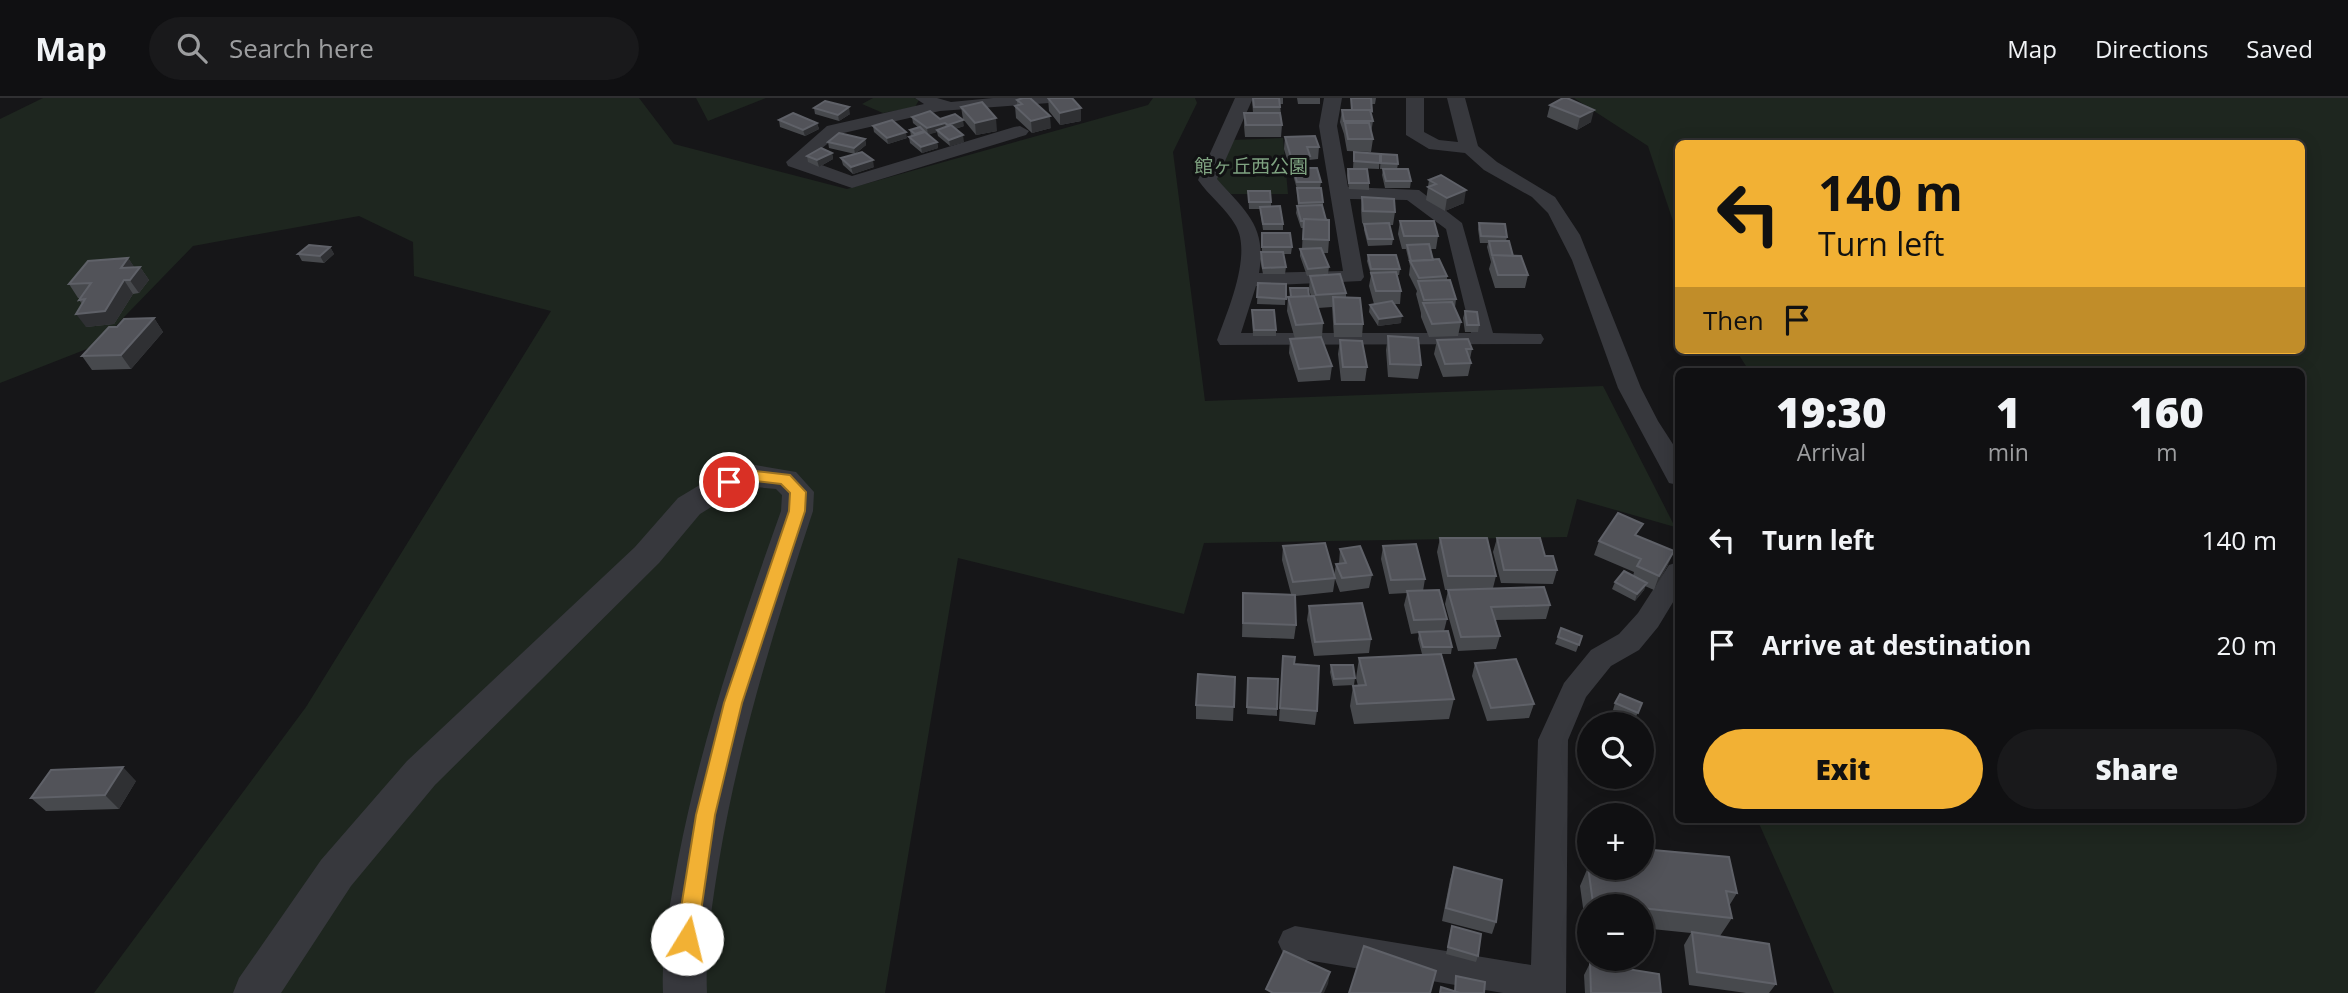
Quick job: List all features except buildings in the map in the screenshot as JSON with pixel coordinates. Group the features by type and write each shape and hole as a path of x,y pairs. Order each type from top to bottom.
{"street":[{"path":"1020,131 852,182 795,162 833,130 932,102 972,107 1049,98"},
{"path":"1244,98 1206,180 1243,222 1251,237 1247,280 1228,340 1533,339"},
{"path":"1247,280 1354,277 1328,126 1333,98"},
{"path":"1415,98 1415,135 1444,147 1469,148"},
{"path":"1456,98 1469,148 1480,158 1523,183 1555,208 1576,245 1642,414 1672,459 1675,468"},
{"path":"1339,193 1412,194 1455,227 1484,339"},
{"path":"255,993 336,873 421,773 647,555 688,506 729,482 755,476 785,479 798,492 797,511 733,703 705,815 683,963 685,993"},
{"path":"1295,942 1548,989 1553,740 1574,691 1601,658 1629,642 1648,620 1675,577"}],"green space":[{"path":"43,98 639,98 674,144 847,189 1148,105 1153,98 1195,98 1197,103 1173,152 1205,401 1603,386 1675,527 1577,499 1567,537 1204,543 1184,614 958,558 885,993 94,993 306,707 551,311 414,276 413,242 359,216 193,246 97,345 0,383 0,119"},
{"path":"696,98 766,98 708,121"},
{"path":"873,98 919,100 915,107 883,113 862,104"},
{"path":"1574,98 2348,98 2348,993 1834,993 1759,823 2305,823 2305,368 1747,368 1738,354 2305,354 2305,140 1675,140 1675,227 1648,146"},
{"name":"館ヶ丘西公園","path":"1283,138 1288,194 1231,194 1214,179 1232,140"}],"route":[{"path":"687,939 705,815 733,703 797,511 798,492 785,479 755,476 729,482"}]}
